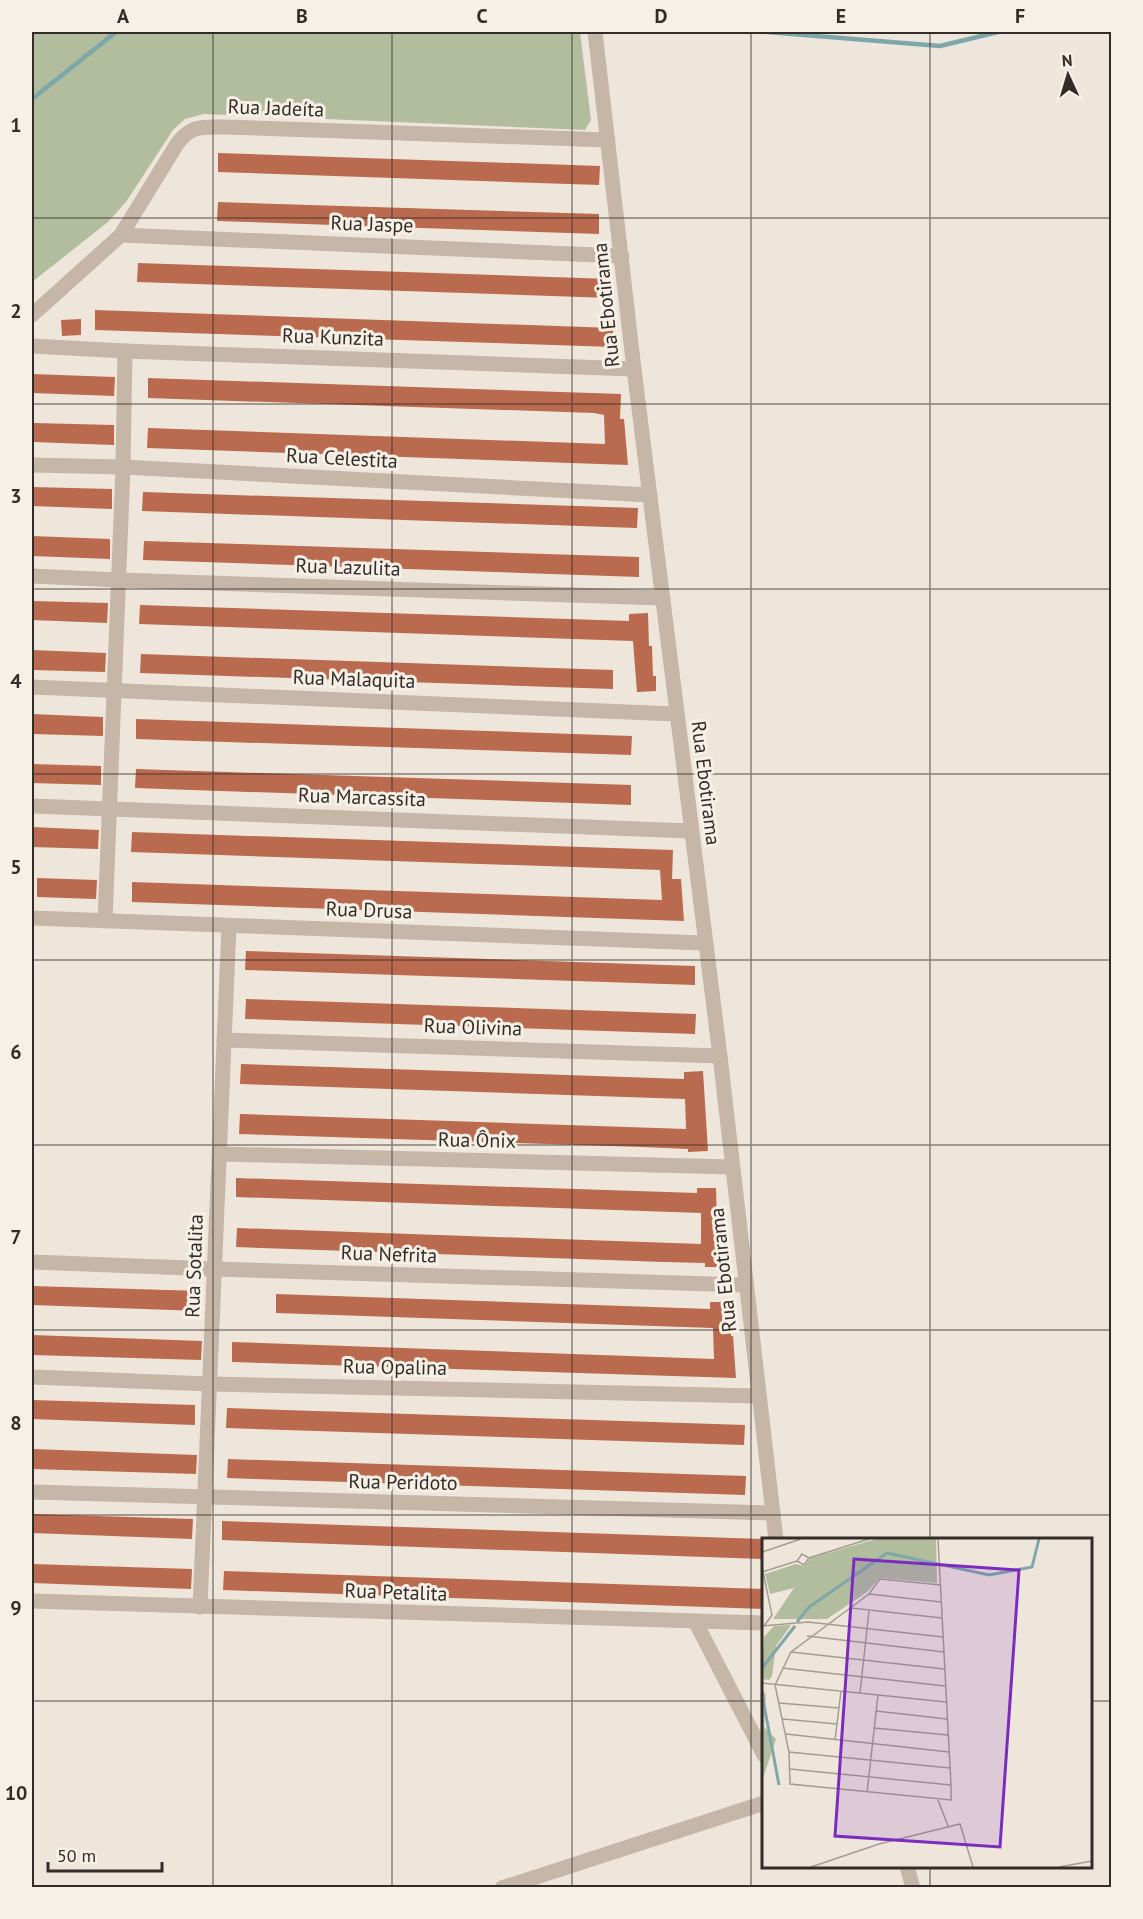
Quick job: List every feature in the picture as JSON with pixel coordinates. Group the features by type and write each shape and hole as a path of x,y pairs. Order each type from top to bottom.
{"street":[{"name":"Rua Ebotirama","path":"595,32 675,714 720,1056 776,1538"},
{"name":"Rua Jadeíta","path":"32,315 121,235 177,144 184,135 196,128 608,140"},
{"name":"Rua Jaspe","path":"121,235 622,256"},
{"name":"Rua Kunzita","path":"32,346 634,369"},
{"path":"105,921 123,467 124,351"},
{"name":"Rua Celestita","path":"32,465 123,467 650,495"},
{"name":"Rua Lazulita","path":"32,576 663,598"},
{"name":"Rua Malaquita","path":"32,687 675,714"},
{"name":"Rua Marcassita","path":"32,806 691,831"},
{"name":"Rua Drusa","path":"32,918 704,943"},
{"name":"Rua Sotalita","path":"200,1607 229,926"},
{"name":"Rua Olivina","path":"224,1040 720,1056"},
{"name":"Rua Ônix","path":"220,1154 732,1167"},
{"name":"Rua Nefrita","path":"32,1262 746,1285"},
{"name":"Rua Opalina","path":"32,1377 210,1384 758,1396"},
{"name":"Rua Peridoto","path":"32,1492 773,1513"},
{"name":"Rua Petalita","path":"32,1601 762,1623"},
{"path":"695,1622 762,1751"},
{"path":"502,1887 762,1804"},
{"path":"907,1868 913,1887"}],"green space":[{"path":"32,32 580,32 591,120 585,130 204,114 185,119 173,130 126,202 108,222 32,282"}],"building":[{"path":"218,153 600,166 599,185 218,172"},
{"path":"218,202 599,214 599,234 217,221"},
{"path":"138,263 610,279 610,298 137,282"},
{"path":"95,310 613,328 613,347 95,330"},
{"path":"81,319 81,335 62,336 61,320"},
{"path":"32,374 115,377 114,396 32,393"},
{"path":"148,378 621,394 620,419 624,419 628,465 147,448 148,428 605,444 604,415 594,413 148,398"},
{"path":"34,423 114,425 114,445 33,442"},
{"path":"32,487 112,489 112,509 32,506"},
{"path":"143,492 638,508 637,528 142,511"},
{"path":"32,536 110,539 110,559 32,556"},
{"path":"144,541 639,557 639,577 143,560"},
{"path":"32,601 108,603 107,623 32,620"},
{"path":"140,605 629,621 629,614 648,613 649,646 652,646 656,691 637,692 633,641 139,624"},
{"path":"32,650 106,653 105,672 32,670"},
{"path":"141,654 613,670 613,689 140,673"},
{"path":"32,714 103,717 103,736 32,734"},
{"path":"136,719 632,736 631,755 136,739"},
{"path":"32,764 101,766 101,785 32,783"},
{"path":"136,769 631,785 631,805 135,788"},
{"path":"32,827 99,830 98,849 32,847"},
{"path":"132,832 673,850 672,879 681,879 684,921 132,902 132,882 662,900 660,870 131,852"},
{"path":"37,878 97,880 96,899 37,897"},
{"path":"246,951 695,966 695,985 245,970"},
{"path":"246,999 696,1014 695,1034 245,1019"},
{"path":"241,1064 684,1079 684,1072 703,1071 708,1151 239,1134 240,1114 686,1129 685,1099 240,1084"},
{"path":"236,1178 697,1193 697,1188 716,1188 717,1221 721,1220 721,1251 725,1251 725,1267 705,1267 705,1263 236,1247 237,1228 701,1244 701,1213 236,1197"},
{"path":"32,1286 201,1291 200,1311 32,1305"},
{"path":"276,1294 710,1309 710,1302 729,1302 736,1378 232,1362 232,1342 714,1359 713,1328 276,1313"},
{"path":"32,1335 202,1341 201,1360 32,1355"},
{"path":"32,1400 195,1405 195,1425 32,1419"},
{"path":"227,1408 745,1425 744,1445 226,1428"},
{"path":"32,1449 197,1455 196,1474 32,1469"},
{"path":"228,1459 746,1476 745,1495 227,1478"},
{"path":"32,1514 193,1519 192,1539 32,1533"},
{"path":"222,1521 762,1539 762,1559 222,1540"},
{"path":"32,1564 192,1569 191,1589 32,1583"},
{"path":"224,1571 762,1589 762,1609 223,1590"}],"waterway":[{"path":"32,99 116,32"},
{"path":"767,32 940,46 998,32"}]}
